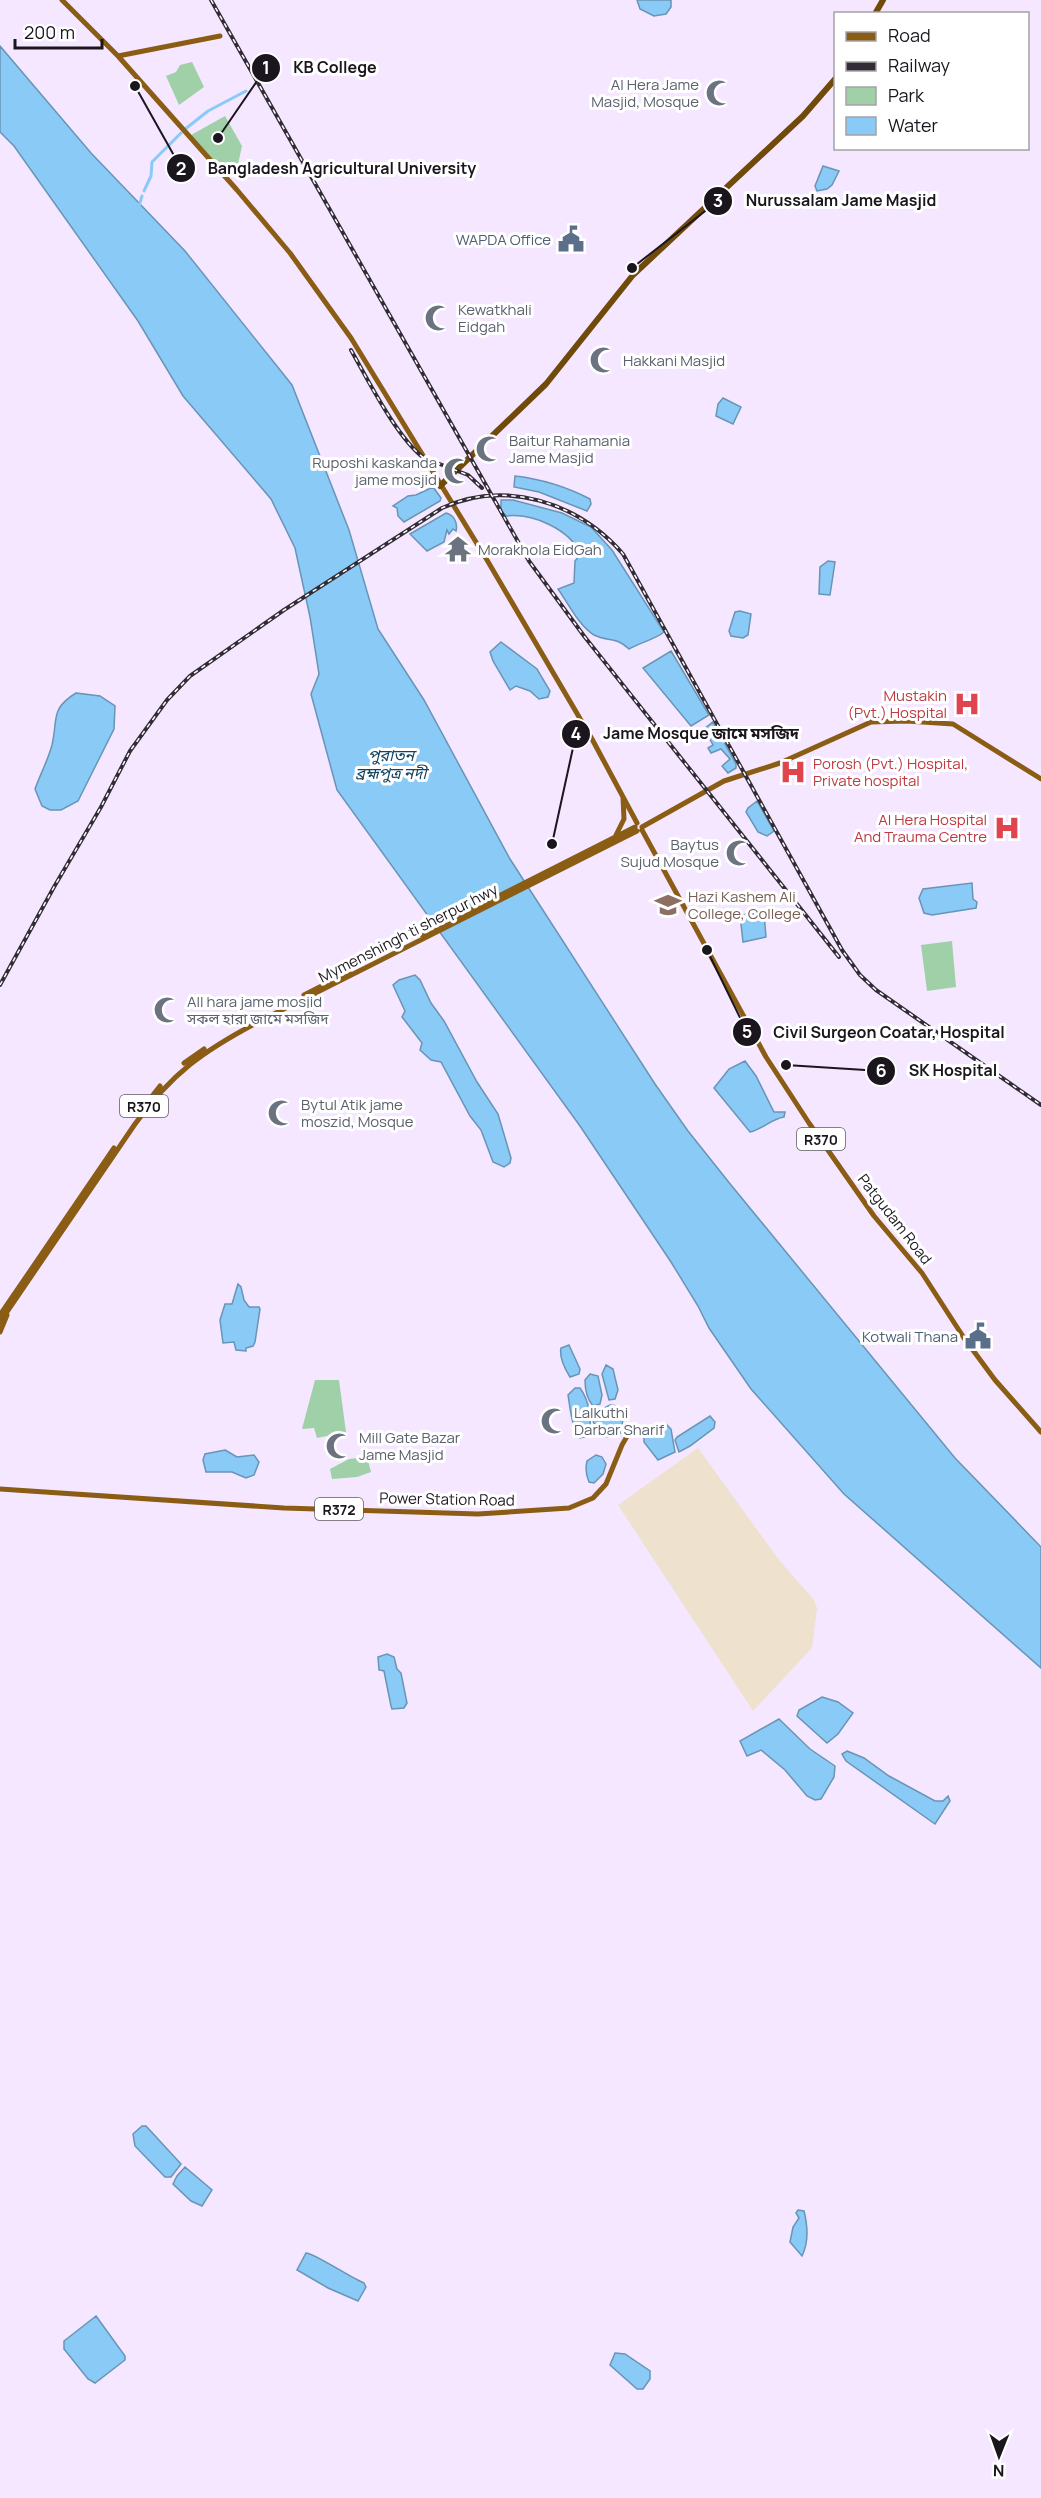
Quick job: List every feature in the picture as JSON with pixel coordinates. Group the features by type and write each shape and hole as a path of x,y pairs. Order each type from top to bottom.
{"highway":[{"path":"440,486 456,468 546,384 633,275 803,116 834,80"}],"main road":[{"name":"Patgudam Road","path":"62,0 118,56 237,190 290,253 351,338 487,560 622,794 766,1057 874,1216 922,1273 981,1360 1041,1432"},
{"path":"118,56 220,36"},
{"path":"573,861 724,781 780,764 872,722 907,721 953,724 1041,779"},
{"path":"613,838 620,830 624,819 622,794"},
{"path":"573,861 613,838 639,828"},
{"name":"Mymenshingh ti sherpur hwy","path":"0,1322 3,1312 135,1124 165,1085 184,1067 216,1044 348,974 573,861"},
{"path":"0,1332 3,1312"},
{"name":"Power Station Road","path":"0,1489 284,1508 478,1514 542,1511 569,1508 593,1498 606,1484 622,1445 633,1426"}],"shaded area":[{"path":"698,1448 779,1560 814,1600 817,1608 812,1648 753,1711 618,1505"}],"green space":[{"path":"192,62 204,87 179,105 166,76 176,72 180,65"},
{"path":"225,116 242,146 237,169 225,173 191,135"},
{"path":"952,941 956,987 927,991 921,945"},
{"path":"315,1380 339,1380 346,1432 317,1438 314,1428 302,1429"},
{"path":"367,1457 371,1472 357,1477 332,1479 330,1469 349,1459"}],"water":[{"path":"637,0 671,0 671,7 666,14 654,16 640,9"},
{"name":"পুরাতন ব্রহ্মপুত্র নদী","path":"0,46 91,153 185,251 292,385 349,530 378,629 424,700 510,859 655,1084 688,1131 731,1185 955,1458 1041,1547 1041,1668 844,1494 751,1389 709,1328 671,1262 580,1126 337,790 311,694 319,674 310,617 295,548 271,499 183,396 138,321 14,146 0,132"},
{"path":"823,166 839,171 832,185 827,189 817,191 815,186"},
{"path":"723,398 741,407 733,424 716,416 718,404"},
{"path":"515,476 563,487 590,499 591,504 587,511 539,492 514,487"},
{"path":"433,487 441,498 440,501 404,522 398,516 397,508 393,506 408,496"},
{"path":"501,500 513,500 562,513 591,527 612,550 664,632 629,649 620,642 599,637 589,631 558,589 574,583 575,561 581,554 575,545 568,537 549,524 527,517 506,516 501,511"},
{"path":"446,513 455,520 456,531 453,529 449,534 447,530 444,542 427,551 410,534"},
{"path":"828,561 835,562 830,595 819,594 820,567"},
{"path":"735,612 751,614 748,635 743,638 731,636 729,631"},
{"path":"501,642 537,669 550,691 548,697 539,699 530,691 516,686 510,690 490,652"},
{"path":"671,651 709,715 691,726 643,668"},
{"path":"76,693 100,696 115,706 114,729 78,801 61,810 50,810 42,806 35,789 52,745 56,715 62,704"},
{"path":"713,722 736,764 736,768 728,773 722,766 730,759 721,749 711,753 708,748 713,745 704,729"},
{"path":"757,801 774,831 767,836 758,832 746,812"},
{"path":"972,883 973,899 977,902 976,908 932,915 924,913 919,898 923,889"},
{"path":"764,913 766,937 743,942 740,915"},
{"path":"415,975 498,1114 511,1158 510,1163 504,1167 493,1162 481,1130 470,1116 441,1062 431,1060 420,1050 422,1043 402,1017 405,1011 393,985 399,980"},
{"path":"745,1061 756,1076 774,1112 785,1112 784,1117 750,1132 714,1088 729,1069"},
{"path":"238,1284 249,1307 260,1309 255,1342 253,1346 246,1348 246,1351 236,1350 234,1342 223,1343 220,1320 225,1304 232,1304"},
{"path":"569,1345 580,1369 579,1374 570,1377 561,1355 561,1348"},
{"path":"606,1365 613,1369 618,1390 615,1399 609,1400 602,1374"},
{"path":"590,1374 598,1376 602,1395 600,1404 593,1406 585,1387 585,1380"},
{"path":"575,1388 580,1388 583,1393 590,1417 588,1436 580,1438 573,1424 568,1395"},
{"path":"610,1405 618,1406 623,1418 621,1433 606,1437 596,1428 592,1418 593,1414"},
{"path":"710,1416 715,1422 714,1428 679,1452 675,1440 677,1437"},
{"path":"666,1424 671,1429 675,1452 658,1460 644,1442 644,1437 650,1430"},
{"path":"225,1450 237,1457 254,1455 259,1462 254,1475 246,1478 232,1472 206,1472 203,1460 205,1454"},
{"path":"596,1455 602,1457 606,1464 603,1474 594,1483 589,1482 586,1467 587,1461"},
{"path":"387,1654 394,1657 397,1669 401,1673 407,1703 404,1708 392,1709 384,1671 379,1670 378,1657"},
{"path":"822,1697 838,1702 853,1713 838,1734 827,1743 797,1716 799,1710"},
{"path":"779,1719 810,1749 835,1766 834,1777 821,1799 815,1800 807,1796 785,1770 761,1750 747,1756 740,1741"},
{"path":"847,1751 864,1758 889,1776 935,1801 943,1801 948,1796 950,1801 935,1824 846,1761 842,1754"},
{"path":"142,2126 146,2126 181,2164 171,2177 165,2177 135,2146 133,2134"},
{"path":"185,2167 212,2190 202,2206 191,2201 173,2184"},
{"path":"798,2210 804,2211 807,2229 807,2240 802,2256 790,2242 793,2227 799,2218 796,2213"},
{"path":"306,2253 364,2283 366,2287 358,2301 328,2288 297,2270"},
{"path":"96,2316 125,2356 125,2360 95,2383 88,2379 64,2349 64,2341"},
{"path":"615,2353 625,2354 650,2371 650,2379 643,2389 637,2389 610,2365"}],"waterway":[{"path":"184,130 208,111 246,91"},
{"path":"144,191 151,176 152,162 181,133"},
{"path":"139,206 142,196"}],"railway":[{"path":"211,0 529,561 584,636 839,957"},
{"path":"351,350 384,408 414,449 424,458 468,475 482,488"},
{"path":"0,985 101,807 130,751 167,700 190,676 284,610 442,508 466,500 491,496 515,496 563,509 585,521 623,554 842,950 860,975 876,990 1041,1105"}],"place":[{"name":"Bangladesh Agricultural University","path":"135,86"},
{"name":"Al Hera Jame Masjid, Mosque","path":"719,93"},
{"name":"KB College","path":"218,138"},
{"name":"WAPDA Office","path":"571,239"},
{"name":"Nurussalam Jame Masjid","path":"632,268"},
{"name":"Kewatkhali Eidgah","path":"438,318"},
{"name":"Hakkani Masjid","path":"603,360"},
{"name":"Baitur Rahamania Jame Masjid","path":"489,449"},
{"name":"Ruposhi kaskanda jame mosjid","path":"457,471"},
{"name":"Morakhola EidGah","path":"458,549"},
{"name":"Mustakin (Pvt.) Hospital","path":"967,704"},
{"name":"Porosh (Pvt.) Hospital, Private hospital","path":"793,772"},
{"name":"Al Hera Hospital And Trauma Centre","path":"1007,828"},
{"name":"Jame Mosque জামে মসজিদ","path":"552,844"},
{"name":"Baytus Sujud Mosque","path":"739,853"},
{"name":"Hazi Kashem Ali College, College","path":"668,905"},
{"name":"Civil Surgeon Coatar, Hospital","path":"707,950"},
{"name":"All hara jame mosjid সকল হারা জামে মসজিদ","path":"167,1010"},
{"name":"SK Hospital","path":"786,1065"},
{"name":"Bytul Atik jame moszid, Mosque","path":"281,1113"},
{"name":"Kotwali Thana","path":"978,1336"},
{"name":"Lalkuthi Darbar Sharif","path":"554,1421"},
{"name":"Mill Gate Bazar Jame Masjid","path":"339,1446"}]}
